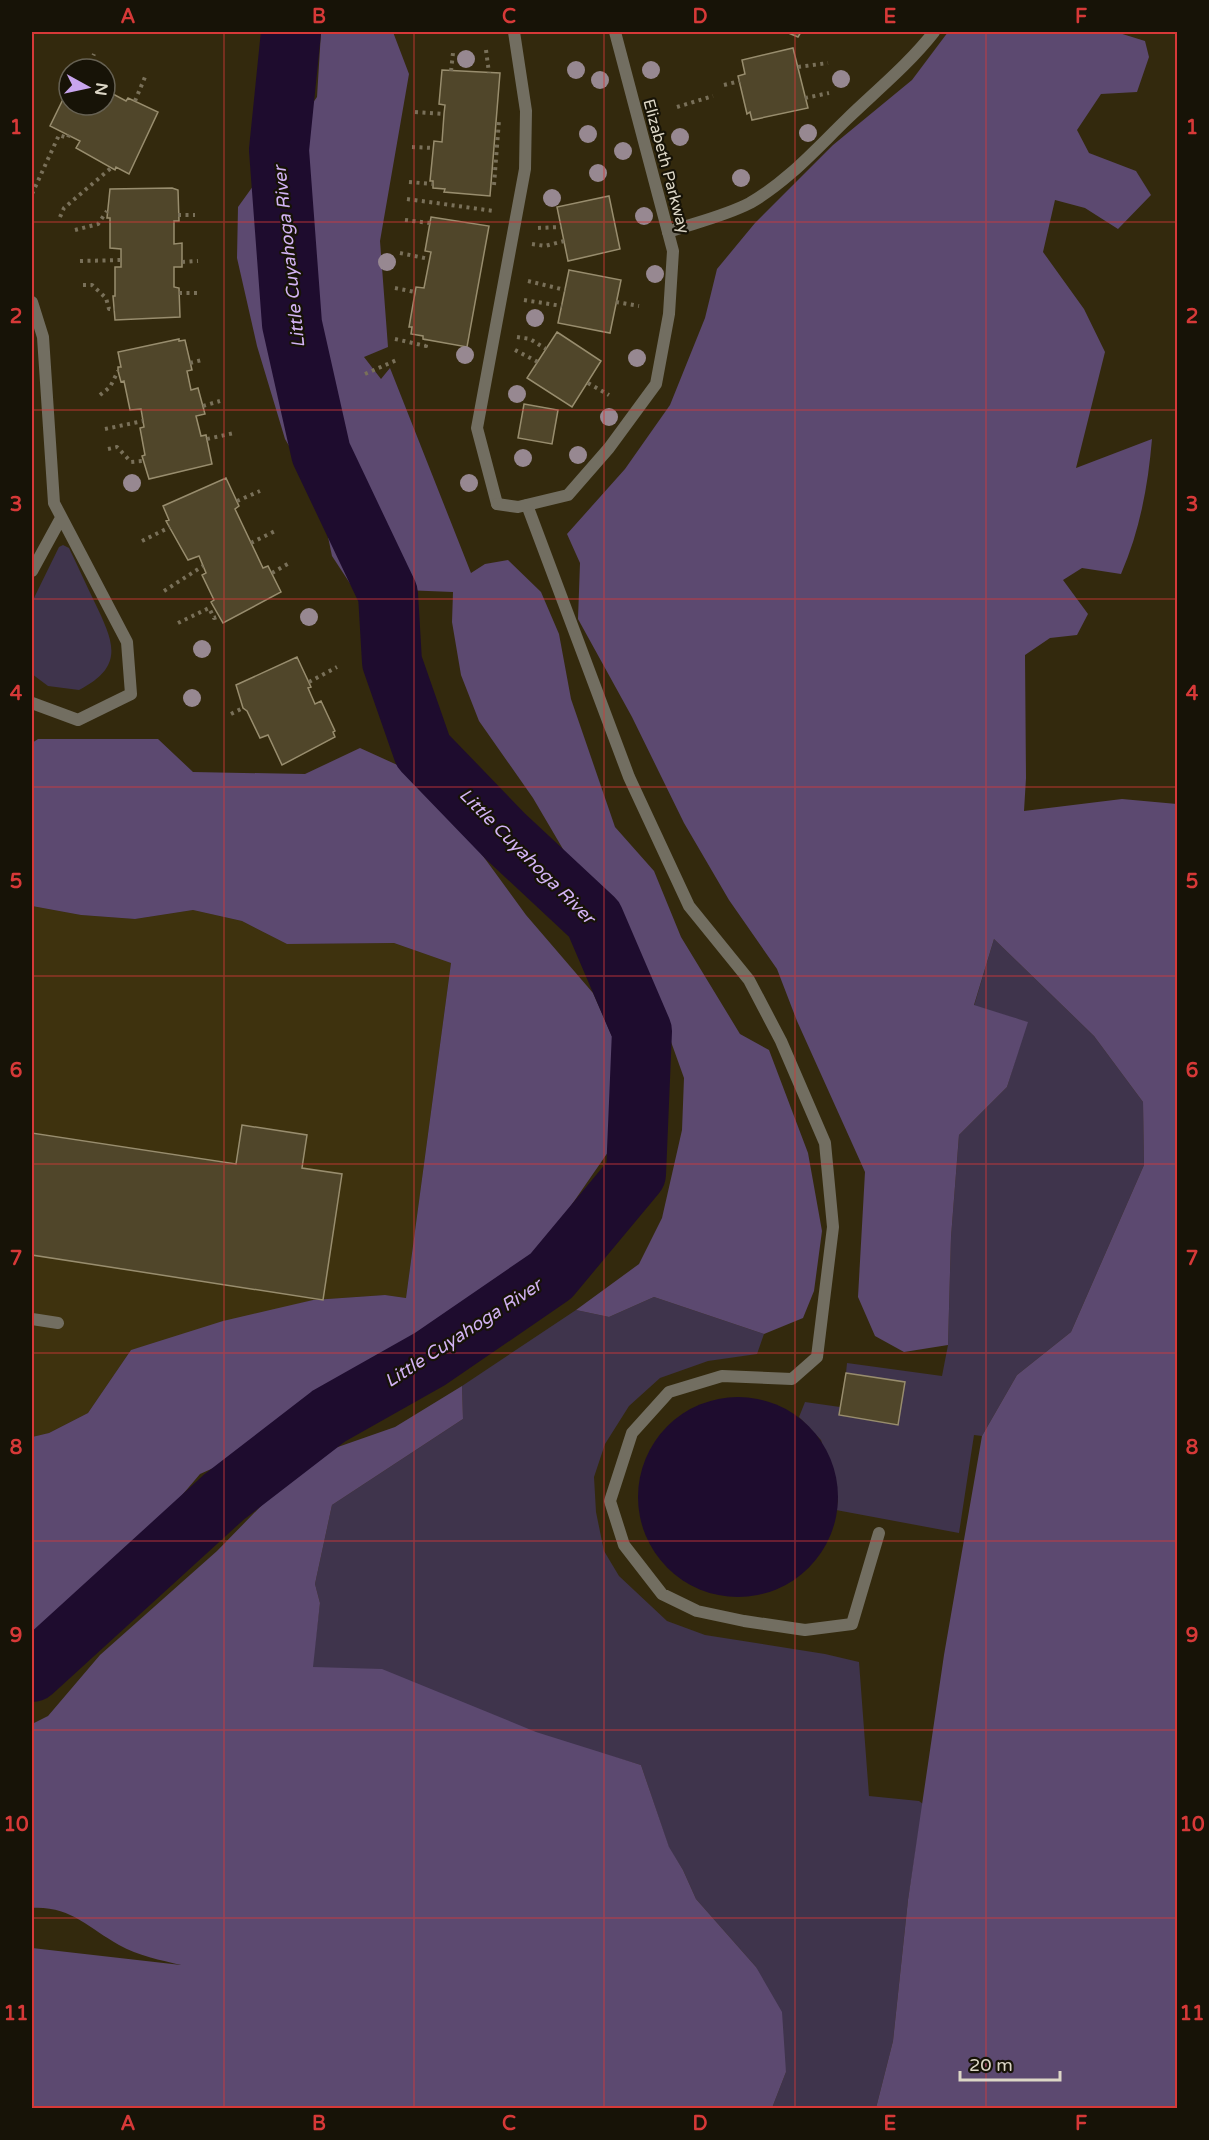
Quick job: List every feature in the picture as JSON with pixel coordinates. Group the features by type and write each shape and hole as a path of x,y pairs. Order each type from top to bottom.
{"street":[{"name":"Elizabeth Parkway","path":"514,32 526,111 525,169 477,428 497,504 518,507 568,495 609,448 657,384 669,314 673,251 615,32"},
{"path":"668,232 747,204 769,191 815,154 846,120 907,65 934,32"},
{"path":"32,303 43,337 54,503 127,642 131,694 78,720 32,703"},
{"path":"527,505 629,777 689,906 749,980 781,1041 825,1143 833,1227 817,1357 792,1379 722,1376 669,1392 632,1433 610,1501 624,1545 662,1594 697,1611 806,1630 852,1624 879,1533"},
{"path":"32,571 61,518"},
{"path":"32,1319 58,1323"}],"path":[{"path":"486,51 489,73"},
{"path":"451,71 453,53"},
{"path":"798,67 828,63"},
{"path":"135,101 145,77"},
{"path":"724,85 740,81"},
{"path":"805,98 829,93"},
{"path":"677,108 713,96"},
{"path":"415,112 444,114"},
{"path":"494,185 499,120"},
{"path":"32,194 59,135 68,138 69,135"},
{"path":"412,147 433,148"},
{"path":"60,217 64,208 111,168"},
{"path":"409,182 433,184"},
{"path":"407,200 495,211"},
{"path":"75,230 98,224 107,211"},
{"path":"178,215 195,215"},
{"path":"405,220 430,223"},
{"path":"533,228 561,227"},
{"path":"530,243 545,246 564,242"},
{"path":"400,253 429,259"},
{"path":"80,261 121,260"},
{"path":"182,262 198,261"},
{"path":"524,281 538,282 564,290"},
{"path":"83,285 92,285 105,298 109,309 115,309"},
{"path":"395,288 415,292"},
{"path":"179,293 199,293"},
{"path":"521,299 562,306"},
{"path":"616,302 639,306"},
{"path":"515,336 530,339 546,349"},
{"path":"395,339 426,346 426,339"},
{"path":"512,349 523,352 538,362"},
{"path":"365,374 399,359"},
{"path":"190,363 202,360"},
{"path":"100,394 110,387 118,371"},
{"path":"588,383 609,395"},
{"path":"203,406 220,401"},
{"path":"105,429 143,421"},
{"path":"207,439 234,433"},
{"path":"108,449 117,447 121,449 131,462 143,461"},
{"path":"237,501 260,491"},
{"path":"142,541 170,527"},
{"path":"251,543 277,530"},
{"path":"272,573 291,562"},
{"path":"164,591 203,566"},
{"path":"178,623 209,608 213,618 220,616"},
{"path":"309,682 337,668"},
{"path":"231,714 243,708"}],"shaded area":[{"path":"321,32 393,32 409,74 380,241 388,347 364,357 381,379 390,368 471,573 485,564 508,560 541,592 559,634 571,699 615,827 654,871 681,937 740,1034 769,1050 808,1153 822,1231 814,1291 803,1318 764,1334 654,1297 609,1317 576,1310 639,1264 662,1218 682,1130 684,1078 665,1025 630,964 611,917 580,878 533,798 479,721 461,675 452,622 453,592 353,588 332,556 320,498 285,439 257,346 237,258 238,207 317,97"},
{"path":"948,32 1116,32 1145,41 1149,57 1137,92 1101,94 1077,130 1089,153 1136,171 1151,195 1118,229 1085,208 1055,200 1043,252 1084,309 1105,352 1076,468 1152,439 1142,508 1121,574 1082,568 1063,580 1088,614 1077,635 1050,638 1025,655 1024,811 1122,799 1177,804 1177,2108 876,2108 893,2041 908,1900 944,1655 982,1436 1017,1375 1071,1332 1144,1165 1143,1102 1094,1036 994,939 974,1005 1028,1022 1007,1087 959,1135 951,1237 948,1345 904,1352 875,1336 858,1297 865,1172 797,1021 777,969 729,900 684,823 632,717 578,619 580,563 567,534 625,469 670,405 705,318 717,269 755,223 833,145 912,80"},
{"path":"63,545 69,548 107,629 110,641 111,652 104,672 79,690 48,686 32,674 32,602 59,547"},
{"path":"38,739 158,739 193,772 305,774 360,748 426,778 526,915 593,993 622,1059 624,1129 530,1265 491,1299 408,1354 363,1365 274,1424 229,1461 200,1474 166,1514 32,1643 32,1437 49,1433 88,1413 131,1350 223,1321 313,1300 385,1295 406,1298 451,963 394,943 287,944 242,921 193,910 135,919 81,915 32,906 32,743"},
{"path":"32,906 81,915 135,919 193,910 242,921 287,944 394,943 451,963 406,1298 385,1295 313,1300 131,1350 88,1413 49,1433 32,1437"},
{"path":"994,939 1094,1036 1143,1102 1144,1165 1071,1332 1017,1375 982,1436 974,1435 959,1533 836,1510 838,1501 821,1440 799,1417 805,1402 840,1407 839,1415 898,1425 905,1382 846,1373 847,1363 942,1376 948,1345 951,1237 959,1135 1007,1087 1027,1022 974,1006"},
{"path":"654,1297 764,1334 757,1354 708,1361 660,1378 629,1406 605,1444 594,1477 596,1512 604,1551 619,1576 667,1621 705,1635 825,1654 859,1662 869,1796 919,1801 923,1804 908,1900 893,2041 876,2108 772,2108 786,2072 756,1967 696,1899 683,1870 669,1848 641,1765 312,1668 320,1603 315,1584 332,1505 463,1419 462,1386 576,1310 609,1317"},
{"path":"462,1386 463,1419 332,1505 315,1584 320,1603 313,1667 382,1669 536,1732 641,1765 669,1847 683,1870 696,1899 756,1967 782,2012 786,2072 772,2108 32,2108 32,1948 181,1965 126,1949 68,1914 46,1908 32,1908 32,1724 48,1716 100,1655 217,1551 261,1506 278,1481 335,1448 395,1427"},
{"path":"738,1397 757,1399 785,1409 815,1434 830,1459 836,1478 838,1497 836,1516 826,1544 801,1574 776,1589 757,1595 738,1597 719,1595 691,1585 661,1560 646,1535 640,1516 638,1497 640,1478 650,1450 675,1420 700,1405 719,1399"}],"building":[{"path":"786,32 801,32 798,37"},
{"path":"793,48 808,108 752,120 750,112 747,114 738,76 745,74 742,60"},
{"path":"442,70 500,73 490,196 444,192 445,189 433,188 433,181 430,181 434,141 442,142 445,105 439,104"},
{"path":"117,96 126,101 128,98 158,112 129,174 116,167 115,170 76,148 80,141 50,126 57,112 57,117 117,117"},
{"path":"172,188 178,190 179,221 174,221 174,244 182,243 182,267 174,267 174,287 179,288 180,317 115,320 113,296 115,296 115,267 121,267 121,249 110,248 110,218 107,218 110,189"},
{"path":"609,196 620,249 568,261 557,207"},
{"path":"431,217 489,226 467,347 423,339 423,336 411,334 412,327 409,327 416,287 424,288 431,252 425,251"},
{"path":"569,270 621,280 610,333 558,323"},
{"path":"557,332 601,361 572,407 527,378"},
{"path":"179,339 179,341 185,340 192,370 187,371 191,390 198,388 205,414 196,416 201,436 206,435 212,464 149,479 142,456 145,455 140,428 144,427 141,409 130,410 124,381 121,382 118,371 118,367 121,367 118,352"},
{"path":"524,404 558,410 552,444 518,438"},
{"path":"226,478 239,506 235,509 263,568 268,566 281,592 223,623 211,602 214,600 202,575 206,573 199,556 188,560 166,521 169,520 163,506"},
{"path":"297,657 311,687 308,688 315,704 321,701 335,731 333,732 335,737 282,765 268,735 260,738 247,711 243,708 236,685"},
{"path":"242,1125 307,1135 302,1168 342,1174 323,1300 32,1255 32,1133 236,1164"},
{"path":"846,1373 905,1382 898,1425 839,1415"}],"waterway":[{"name":"Little Cuyahoga River","path":"32,1672 224,1497 329,1416 430,1359 551,1276 636,1174 642,1031 594,919 505,836 423,751 392,662 388,594 321,453 292,324 279,150 291,32"}]}
